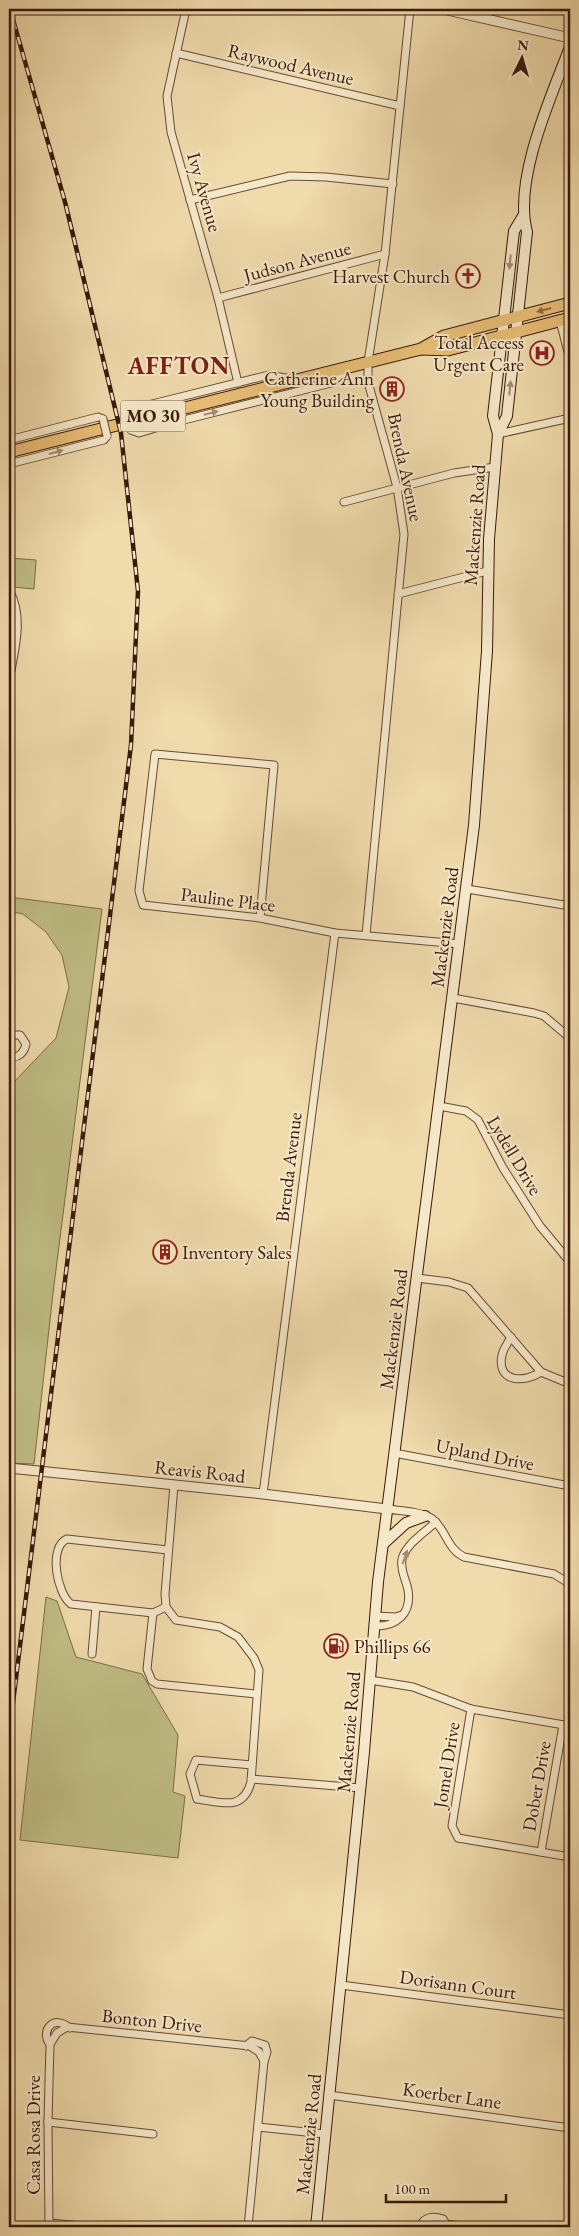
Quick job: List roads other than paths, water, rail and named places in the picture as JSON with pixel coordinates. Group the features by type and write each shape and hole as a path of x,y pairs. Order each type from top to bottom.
{"main road":[{"name":"Mackenzie Road","path":"498,434 507,416 527,232 523,216 527,180 535,145 570,47"},
{"name":"Mackenzie Road","path":"316,2227 383,1544 474,825 486,673 488,571 498,434 494,416 514,231 523,216"},
{"name":"MO 30","path":"9,452 351,367 421,348 444,336 570,303"},
{"name":"MO 30","path":"421,348 448,350 565,320"},
{"path":"383,1544 406,1523 425,1516"}],"street":[{"name":"Ivy Avenue","path":"186,9 167,96 171,132 218,298 238,383"},
{"name":"Brenda Avenue","path":"366,935 404,534 397,487 368,382 368,362 385,254 410,9"},
{"path":"442,9 570,38"},
{"name":"Raywood Avenue","path":"176,53 400,106"},
{"path":"190,200 290,176 326,177 393,184"},
{"name":"Judson Avenue","path":"218,298 385,254"},
{"path":"565,320 570,360"},
{"path":"296,380 269,375 130,410 128,413 132,430 139,433 331,383 351,367"},
{"path":"9,440 98,417 103,419 108,436 104,440 9,464"},
{"path":"498,434 570,418"},
{"path":"344,502 454,473 495,467"},
{"path":"398,594 488,571"},
{"path":"9,590 14,598 17,633 15,657 9,681"},
{"name":"Pauline Place","path":"260,918 274,765 155,754 139,891 143,906 260,918 335,933 460,944"},
{"path":"466,889 570,906"},
{"name":"Brenda Avenue","path":"263,1494 335,933"},
{"path":"9,978 9,987"},
{"path":"453,998 534,1012 544,1016 570,1036"},
{"path":"9,1034 20,1035 26,1044 22,1054 17,1057 9,1056"},
{"name":"Lydell Drive","path":"439,1106 466,1111 478,1120 503,1168 540,1226 570,1262"},
{"path":"417,1278 450,1282 468,1288 541,1372 570,1384"},
{"path":"511,1337 502,1355 504,1372 512,1378 522,1380 532,1378 541,1372"},
{"name":"Upland Drive","path":"394,1453 570,1486"},
{"name":"Reavis Road","path":"9,1468 263,1494 387,1509"},
{"path":"174,1485 168,1550 166,1607 176,1620 220,1627 238,1636 250,1650 259,1670 251,1779 248,1791 244,1798 234,1803 197,1799 190,1774 196,1760 252,1765"},
{"path":"387,1509 425,1516 436,1522 452,1550 464,1557 554,1574 570,1584"},
{"path":"375,1621 403,1615 407,1603 408,1590 402,1566 404,1555 407,1549 436,1522"},
{"path":"166,1607 153,1614 71,1604 62,1593 57,1569 59,1546 67,1538 168,1550"},
{"path":"92,1654 96,1607"},
{"path":"153,1614 147,1669 152,1681 157,1684 258,1694"},
{"path":"370,1680 413,1687 471,1709 567,1726"},
{"name":"Jomel Drive","path":"471,1709 452,1826 458,1838 541,1852"},
{"name":"Dober Drive","path":"541,1852 567,1726"},
{"path":"251,1779 360,1788"},
{"path":"541,1852 570,1857"},
{"name":"Dorisann Court","path":"340,1985 570,2015"},
{"name":"Casa Rosa Drive","path":"49,2225 48,2122 50,2044 47,2040 47,2033 51,2024 57,2021 62,2021 70,2028"},
{"name":"Bonton Drive","path":"50,2044 57,2033 70,2028 246,2046 259,2052 264,2063 248,2227"},
{"name":"Koerber Lane","path":"329,2095 570,2128"},
{"path":"48,2122 153,2134"},
{"path":"258,2127 325,2134"},
{"path":"420,2227 422,2222 428,2218 435,2217 443,2219 446,2224"},
{"path":"432,2227 446,2224 472,2227"},
{"path":"49,2225 94,2227"}],"railway":[{"path":"9,1735 131,745 138,591 121,433 65,202 10,9"}],"place":[{"name":"Harvest Church","path":"468,276"},
{"name":"Total Access Urgent Care","path":"542,353"},
{"name":"Catherine Ann Young Building","path":"392,389"},
{"name":"Inventory Sales","path":"165,1252"},
{"name":"Phillips 66","path":"336,1646"}],"district":[{"name":"AFFTON","path":"179,366"}]}
